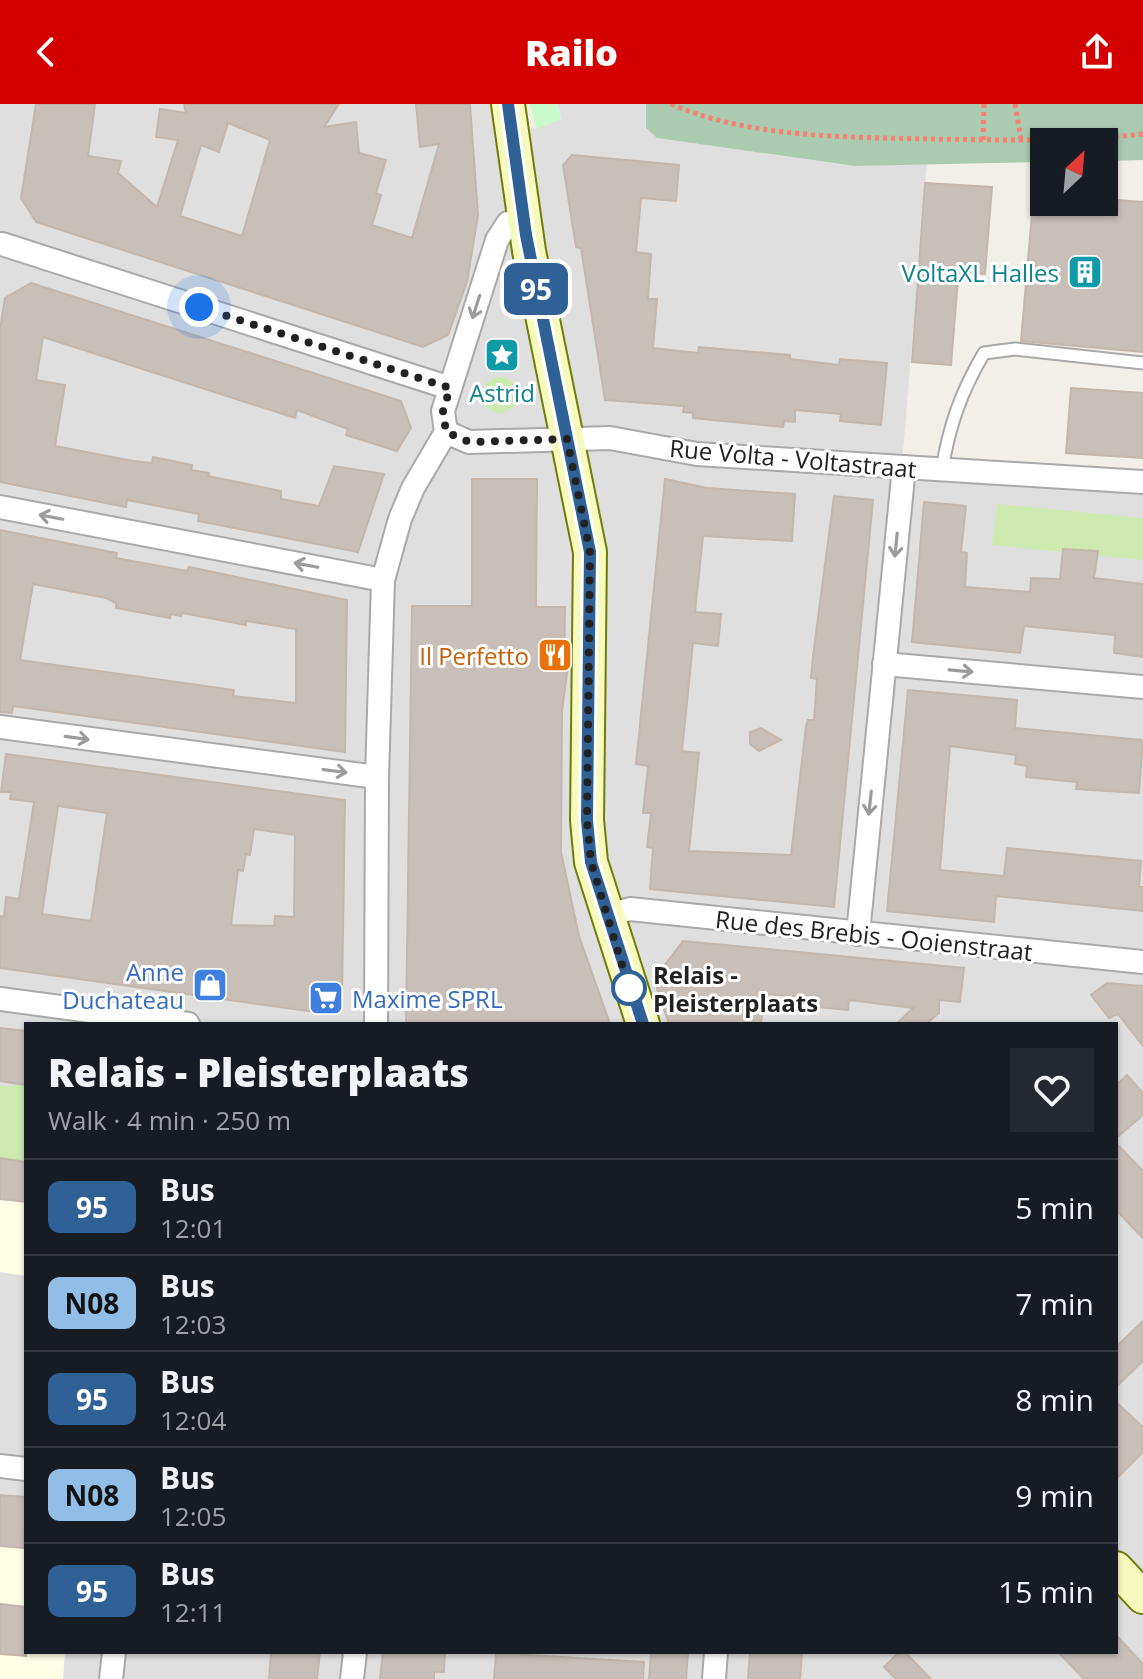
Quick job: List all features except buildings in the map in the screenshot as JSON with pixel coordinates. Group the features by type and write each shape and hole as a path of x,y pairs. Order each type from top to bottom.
{"street":[{"path":"508,104 523,219 590,552 587,820 591,862 605,916 642,1022"},
{"path":"376,1022 377,777 383,580 404,509 446,432 443,411 497,240 508,223 523,219"},
{"path":"1,239 450,388"},
{"name":"Rue Volta - Voltastraat","path":"446,432 469,442 610,438 697,454 1143,482"},
{"path":"858,934 904,467"},
{"path":"0,507 383,580"},
{"path":"884,664 1143,687"},
{"path":"0,727 377,777"},
{"name":"Rue des Brebis - Ooienstraat","path":"605,916 630,909 1143,962"},
{"path":"0,999 173,1022"},
{"path":"0,1466 24,1469"},
{"path":"1118,1570 1143,1597"},
{"path":"111,1679 114,1654"},
{"path":"352,1679 355,1654"},
{"path":"714,1679 716,1654"}],"lane":[{"path":"942,470 949,429 962,389 984,353 1015,349 1143,363"}],"path":[{"path":"672,104 708,117 818,136 983,140 1143,134"},
{"path":"983,140 984,104"},
{"path":"1015,104 1021,139"}],"shaded area":[{"path":"0,104 492,104 494,113 536,129 561,119 558,104 646,104 646,128 657,138 855,166 927,164 901,476 1143,490 1143,1679 0,1679"},
{"path":"646,104 1143,104 1143,160 1118,161 1118,128 1030,128 1030,162 855,166 657,138 646,128"},
{"path":"0,1158 24,1162 24,1276 0,1272"},
{"path":"0,1494 24,1497 24,1654 65,1654 63,1679 0,1679"}],"green space":[{"path":"530,104 558,104 561,119 536,129"},
{"path":"500,377 513,382 518,395 513,408 500,413 487,408 482,395 487,382"},
{"path":"997,504 1143,518 1143,560 992,545"},
{"path":"14,1083 24,1085 24,1162 0,1158 0,1085 12,1087"}],"bus line":[{"name":"95","path":"508,104 526,235 590,552 587,820 591,862 605,916 642,1022"}],"place":[{"name":"VoltaXL Halles","path":"1085,272"},
{"name":"Astrid","path":"502,355"},
{"name":"Il Perfetto","path":"555,655"},
{"name":"Anne Duchateau","path":"210,985"},
{"name":"Relais - Pleisterplaats","path":"629,988"},
{"name":"Maxime SPRL","path":"326,998"}],"route":[{"path":"199,307 450,388 443,411 446,432 469,442 567,439 590,552 587,820 591,862 629,988"}]}
